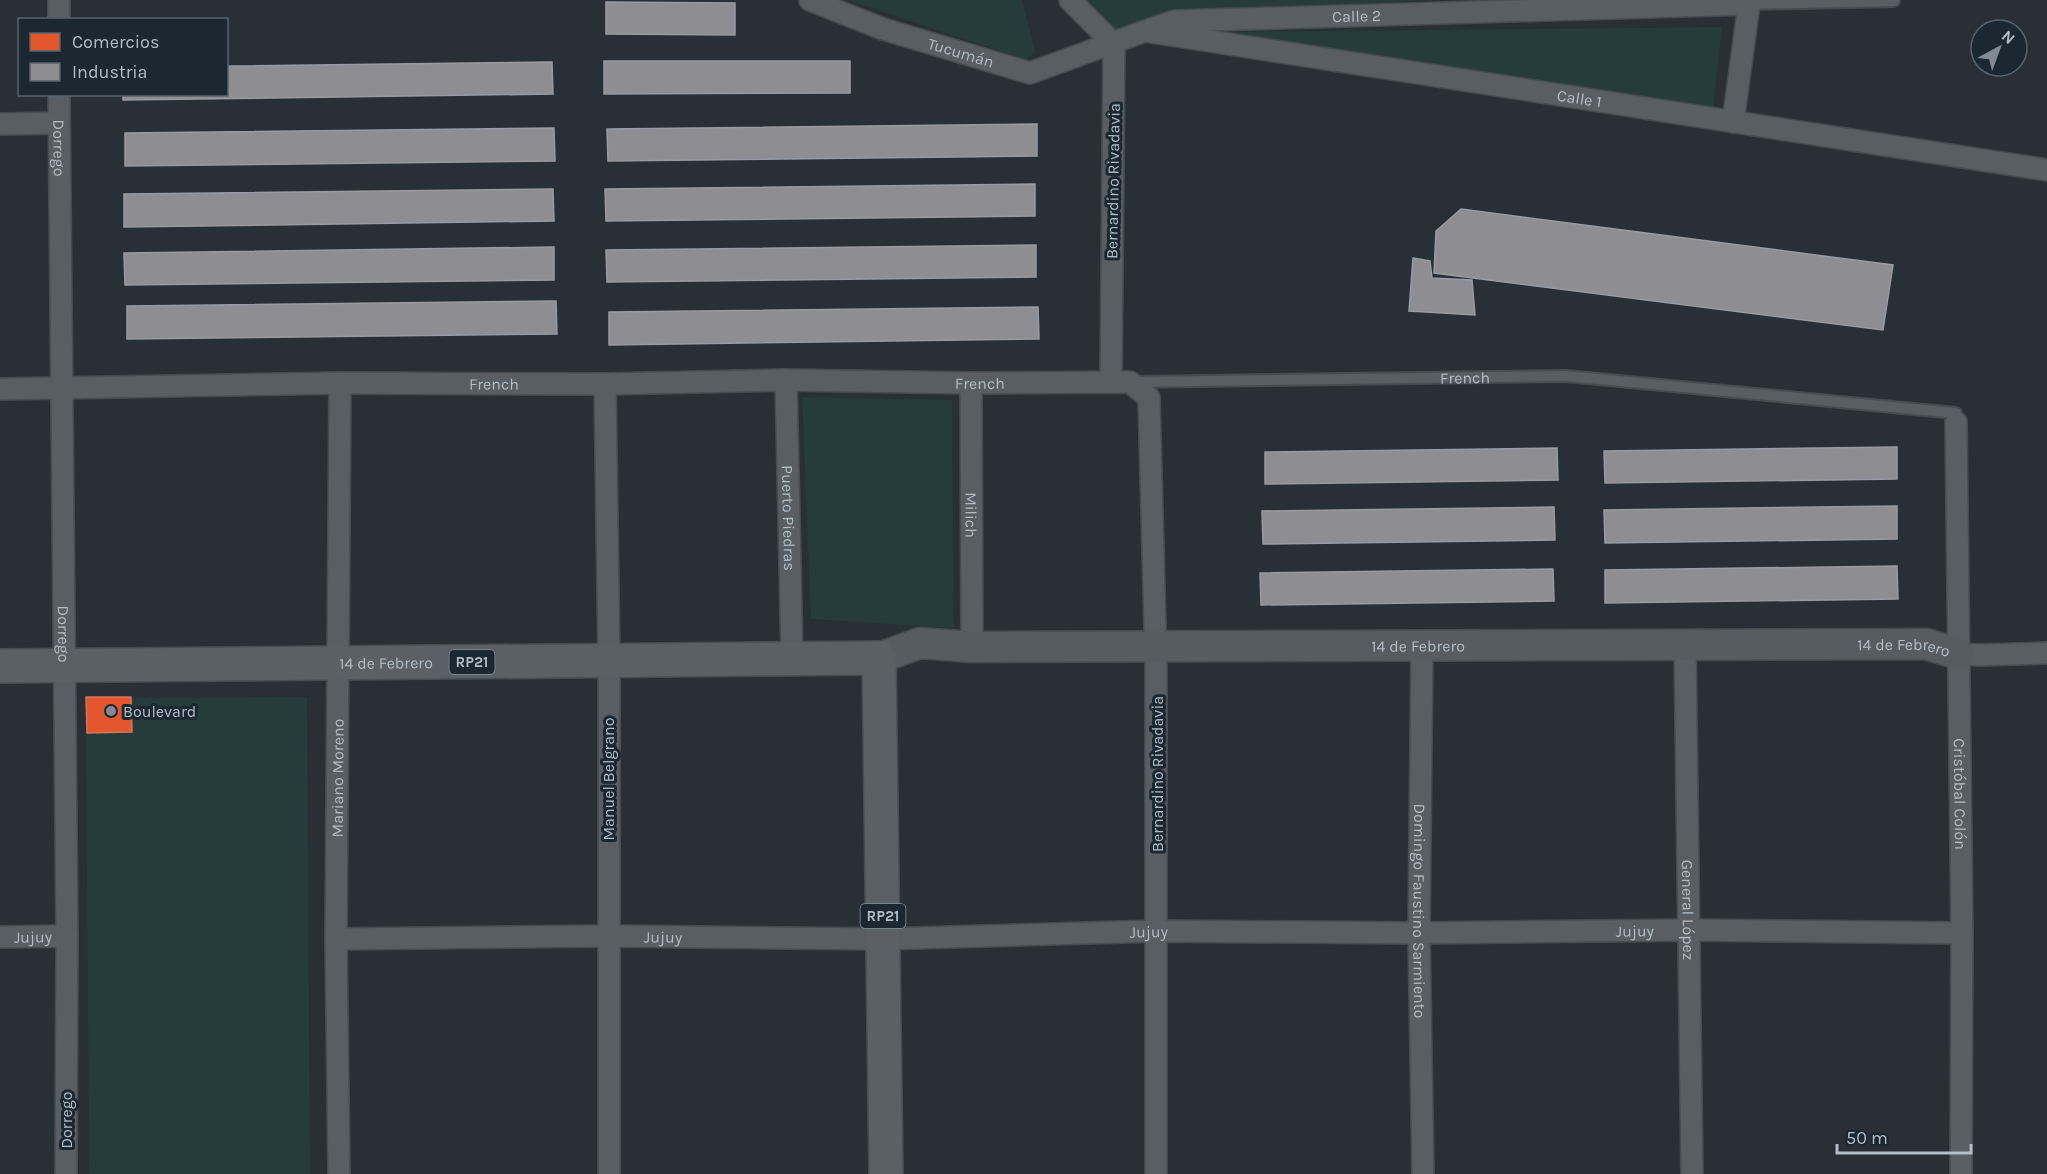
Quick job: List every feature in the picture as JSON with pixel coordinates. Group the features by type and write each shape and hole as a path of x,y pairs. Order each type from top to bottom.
{"main road":[{"name":"14 de Febrero","path":"879,658 920,643 1156,656"},
{"name":"14 de Febrero","path":"0,666 339,664 792,657 879,658 921,664 1156,656 1685,653 1926,644 1958,654"},
{"name":"RP21","path":"879,658 886,1174"}],"street":[{"path":"59,0 59,18"},
{"name":"Tucumán","path":"810,0 883,29 1030,73 1114,44"},
{"path":"1070,0 1114,44 1145,31"},
{"path":"1733,122 1749,4"},
{"name":"Calle 2","path":"1145,31 1175,21 1514,6 1749,4"},
{"name":"Calle 1","path":"1145,31 2047,170"},
{"name":"Bernardino Rivadavia","path":"1114,44 1120,382 1149,398 1156,656 1156,1174"},
{"name":"Dorrego","path":"59,96 67,936 66,1174"},
{"path":"0,124 59,123"},
{"name":"French","path":"0,389 340,383 605,384 786,380 971,383 1120,382"},
{"name":"Puerto Piedras","path":"786,380 792,657"},
{"name":"Mariano Moreno","path":"339,1174 336,939 340,383"},
{"name":"Milich","path":"971,383 972,647"},
{"name":"Manuel Belgrano","path":"605,384 609,660 609,1174"},
{"name":"Cristóbal Colón","path":"1956,418 1962,933 1961,1174"},
{"name":"General López","path":"1685,653 1692,1174"},
{"name":"14 de Febrero","path":"1958,654 2047,653"},
{"name":"Domingo Faustino Sarmiento","path":"1422,656 1419,933 1423,1174"},
{"name":"Jujuy","path":"336,939 608,936 883,939 1157,931 1419,933 1689,930 1962,933"},
{"name":"Jujuy","path":"0,937 67,936"}],"lane":[{"name":"Calle 2","path":"1749,4 1894,1"},
{"name":"French","path":"1120,382 1566,376 1956,418"}],"green space":[{"path":"848,0 1022,0 1035,52 1026,60"},
{"path":"1082,0 1430,0 1173,14 1111,31"},
{"path":"1722,27 1713,108 1210,32"},
{"path":"802,397 952,400 954,628 811,619"},
{"path":"307,697 310,1174 89,1174 86,698"}],"building: Comercios":[{"path":"86,697 131,697 132,732 87,733"}],"building: Industria":[{"path":"606,2 735,3 735,35 606,34"},
{"path":"604,61 850,61 850,93 604,94"},
{"path":"552,62 553,94 123,100 123,96 228,96 228,66"},
{"path":"1037,124 1037,156 608,161 607,129"},
{"path":"554,128 555,161 125,166 125,133"},
{"path":"1035,184 1035,216 606,221 605,189"},
{"path":"553,189 554,221 124,227 124,194"},
{"path":"1461,209 1893,265 1883,330 1434,273 1436,231"},
{"path":"1036,245 1036,277 607,282 606,250"},
{"path":"554,247 554,280 125,285 124,253"},
{"path":"1413,258 1430,261 1432,278 1472,280 1475,315 1409,311"},
{"path":"556,301 557,334 127,339 127,306"},
{"path":"1038,307 1039,339 609,345 609,312"},
{"path":"1897,447 1897,479 1605,483 1604,451"},
{"path":"1557,448 1558,480 1265,484 1265,452"},
{"path":"1897,506 1897,539 1605,543 1604,510"},
{"path":"1554,507 1555,540 1263,544 1262,511"},
{"path":"1897,566 1898,599 1605,603 1605,570"},
{"path":"1553,569 1554,601 1261,605 1260,573"}],"place":[{"name":"Boulevard","path":"111,711"}]}
